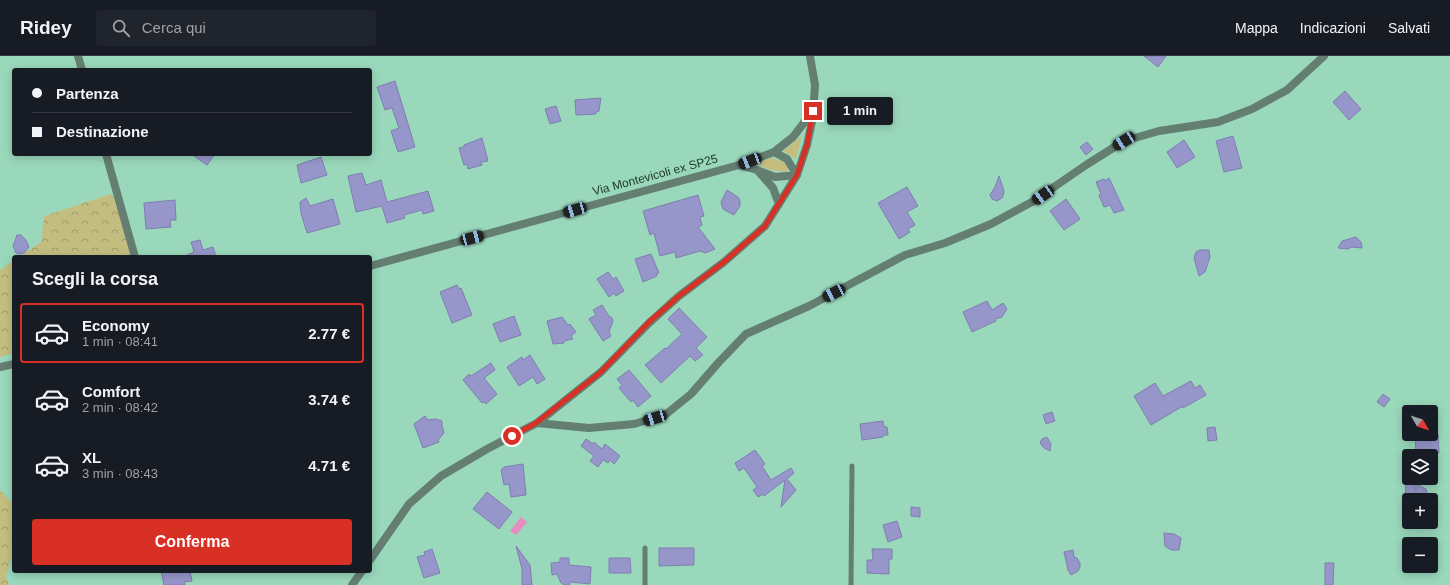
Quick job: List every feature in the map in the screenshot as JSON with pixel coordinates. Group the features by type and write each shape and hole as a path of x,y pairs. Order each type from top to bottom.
{"street":[{"path":"78,56 81,68"},
{"path":"372,557 409,504 441,476 536,423 601,372 649,322 679,296 724,262 765,226 797,175 807,145 813,111 815,85 810,56"},
{"path":"536,423 589,428 634,424 665,414 691,394 746,334 809,306 905,255 945,243 991,224 1032,202 1124,141 1159,131 1218,122 1252,109 1286,90 1324,56"},
{"path":"797,175 787,159 774,152 793,136 813,111"},
{"name":"Via Montevicoli ex SP25","path":"372,265 738,165 774,152"},
{"path":"107,156 134,255"},
{"path":"738,165 757,170 774,177 797,175"},
{"path":"757,170 773,188 779,204"},
{"path":"0,367 12,364"},
{"path":"352,585 361,573"}],"lane":[{"path":"851,585 852,466"},
{"path":"645,548 645,585"}],"green space":[{"path":"802,136 796,159 783,151"},
{"path":"771,158 782,161 790,167 786,172 770,170 754,163"},
{"path":"111,194 121,207 131,255 22,255 41,242 44,216"},
{"path":"12,261 12,354 0,357 0,270"},
{"path":"0,490 12,503 12,555 6,577 9,585 0,585"}],"shaded area":[{"path":"521,517 527,522 516,535 510,531"}],"building":[{"path":"1144,56 1166,56 1158,67"},
{"path":"395,81 415,147 398,152 391,131 399,128 392,108 385,110 377,87"},
{"path":"1345,91 1361,109 1349,120 1333,102"},
{"path":"601,98 599,111 596,112 596,114 576,115 575,100"},
{"path":"556,106 561,121 550,124 545,109"},
{"path":"1233,136 1242,168 1224,172 1216,141"},
{"path":"482,138 488,161 481,162 482,165 468,169 467,164 464,165 459,148"},
{"path":"1184,140 1195,157 1177,168 1167,152"},
{"path":"1087,142 1093,149 1086,155 1080,147"},
{"path":"194,156 214,156 207,165"},
{"path":"321,157 327,175 301,183 297,165"},
{"path":"362,173 366,185 381,180 387,202 428,191 434,211 423,214 422,210 404,215 405,218 387,223 382,206 356,212 348,176"},
{"path":"999,176 1004,191 1002,198 997,201 992,199 990,195"},
{"path":"1109,178 1124,210 1114,213 1110,205 1104,207 1096,182 1104,179 1105,181"},
{"path":"907,187 918,206 907,212 915,225 908,229 910,232 899,239 878,203"},
{"path":"727,190 738,197 740,201 740,206 734,215 723,209 721,202"},
{"path":"698,195 704,216 700,217 702,225 698,227 715,249 705,253 700,251 676,258 675,252 660,256 654,233 650,235 643,211"},
{"path":"306,198 310,206 333,199 340,224 307,233 301,213 300,202"},
{"path":"1066,199 1080,219 1064,230 1050,211"},
{"path":"175,200 176,220 170,220 171,227 146,229 144,203"},
{"path":"17,235 21,235 26,240 29,247 24,253 16,253 13,246"},
{"path":"1356,237 1361,242 1362,248 1338,248 1342,241"},
{"path":"200,240 203,250 213,247 215,255 187,255 194,252 191,242"},
{"path":"1200,250 1209,250 1210,257 1205,272 1199,276 1194,258 1196,252"},
{"path":"651,254 659,273 656,274 657,276 643,282 635,259"},
{"path":"608,272 613,279 616,277 624,291 616,296 614,293 609,297 597,279"},
{"path":"457,285 459,289 461,288 472,315 452,323 440,292"},
{"path":"987,301 992,310 1003,303 1007,309 1002,317 995,319 996,321 972,332 963,312"},
{"path":"602,305 613,321 609,332 611,336 603,341 589,319 596,315 593,310"},
{"path":"679,308 707,337 696,348 703,355 695,361 690,356 661,383 645,365 665,348 666,349 682,334 668,319"},
{"path":"514,316 521,335 500,342 493,324"},
{"path":"562,317 576,332 571,336 573,339 564,341 564,343 553,344 547,321"},
{"path":"530,355 545,379 537,384 533,377 519,386 507,367 522,357 523,360"},
{"path":"491,363 495,370 484,378 497,394 486,404 484,402 482,403 463,380 469,374 471,376"},
{"path":"629,370 651,396 638,407 633,400 631,402 619,388 622,385 617,379"},
{"path":"1191,381 1195,388 1200,385 1206,395 1183,408 1183,406 1151,425 1134,396 1155,383 1163,396"},
{"path":"1383,394 1390,399 1384,407 1377,402"},
{"path":"1052,412 1055,421 1046,424 1043,415"},
{"path":"425,416 428,420 436,419 442,421 444,433 438,440 439,442 423,448 414,424"},
{"path":"883,421 884,427 887,427 888,435 862,440 860,424"},
{"path":"1215,427 1217,440 1208,441 1207,428"},
{"path":"1438,434 1439,453 1438,449 1416,449 1415,441 1438,441"},
{"path":"1047,437 1051,444 1050,451 1044,448 1040,443 1042,439"},
{"path":"586,439 593,444 594,442 602,449 605,444 620,456 614,464 610,460 608,463 603,460 598,467 590,461 594,456 581,446"},
{"path":"755,450 765,464 762,466 771,480 791,468 794,473 787,479 796,490 781,507 785,480 764,496 763,494 758,497 753,490 757,487 744,468 739,471 735,463"},
{"path":"523,464 526,495 511,497 509,484 504,485 501,470 504,467"},
{"path":"1406,485 1414,485 1416,490 1416,485 1418,485 1426,489 1427,493 1405,493"},
{"path":"487,492 512,512 499,529 473,509"},
{"path":"911,507 920,508 920,517 911,516"},
{"path":"897,521 902,537 888,542 883,525"},
{"path":"1164,533 1174,534 1181,538 1179,550 1171,550 1165,546"},
{"path":"516,546 530,565 532,585 522,585 522,569"},
{"path":"659,548 694,548 694,565 659,566"},
{"path":"432,549 440,573 424,578 417,557 425,555 424,552"},
{"path":"872,549 892,549 892,559 889,559 889,574 867,573 867,560 873,560"},
{"path":"1073,550 1074,557 1077,558 1080,563 1080,567 1078,571 1071,575 1068,570 1064,552"},
{"path":"560,558 569,558 569,565 591,567 590,584 571,582 569,585 564,585 561,583 557,574 552,575 551,563 560,562"},
{"path":"609,558 630,558 631,573 609,573"},
{"path":"1325,563 1334,563 1333,585 1325,585"},
{"path":"161,573 190,573 192,581 184,582 185,585 164,585"}],"route":[{"path":"512,436 536,423 601,372 649,322 679,296 724,262 765,226 797,175 807,145 813,111"}]}
